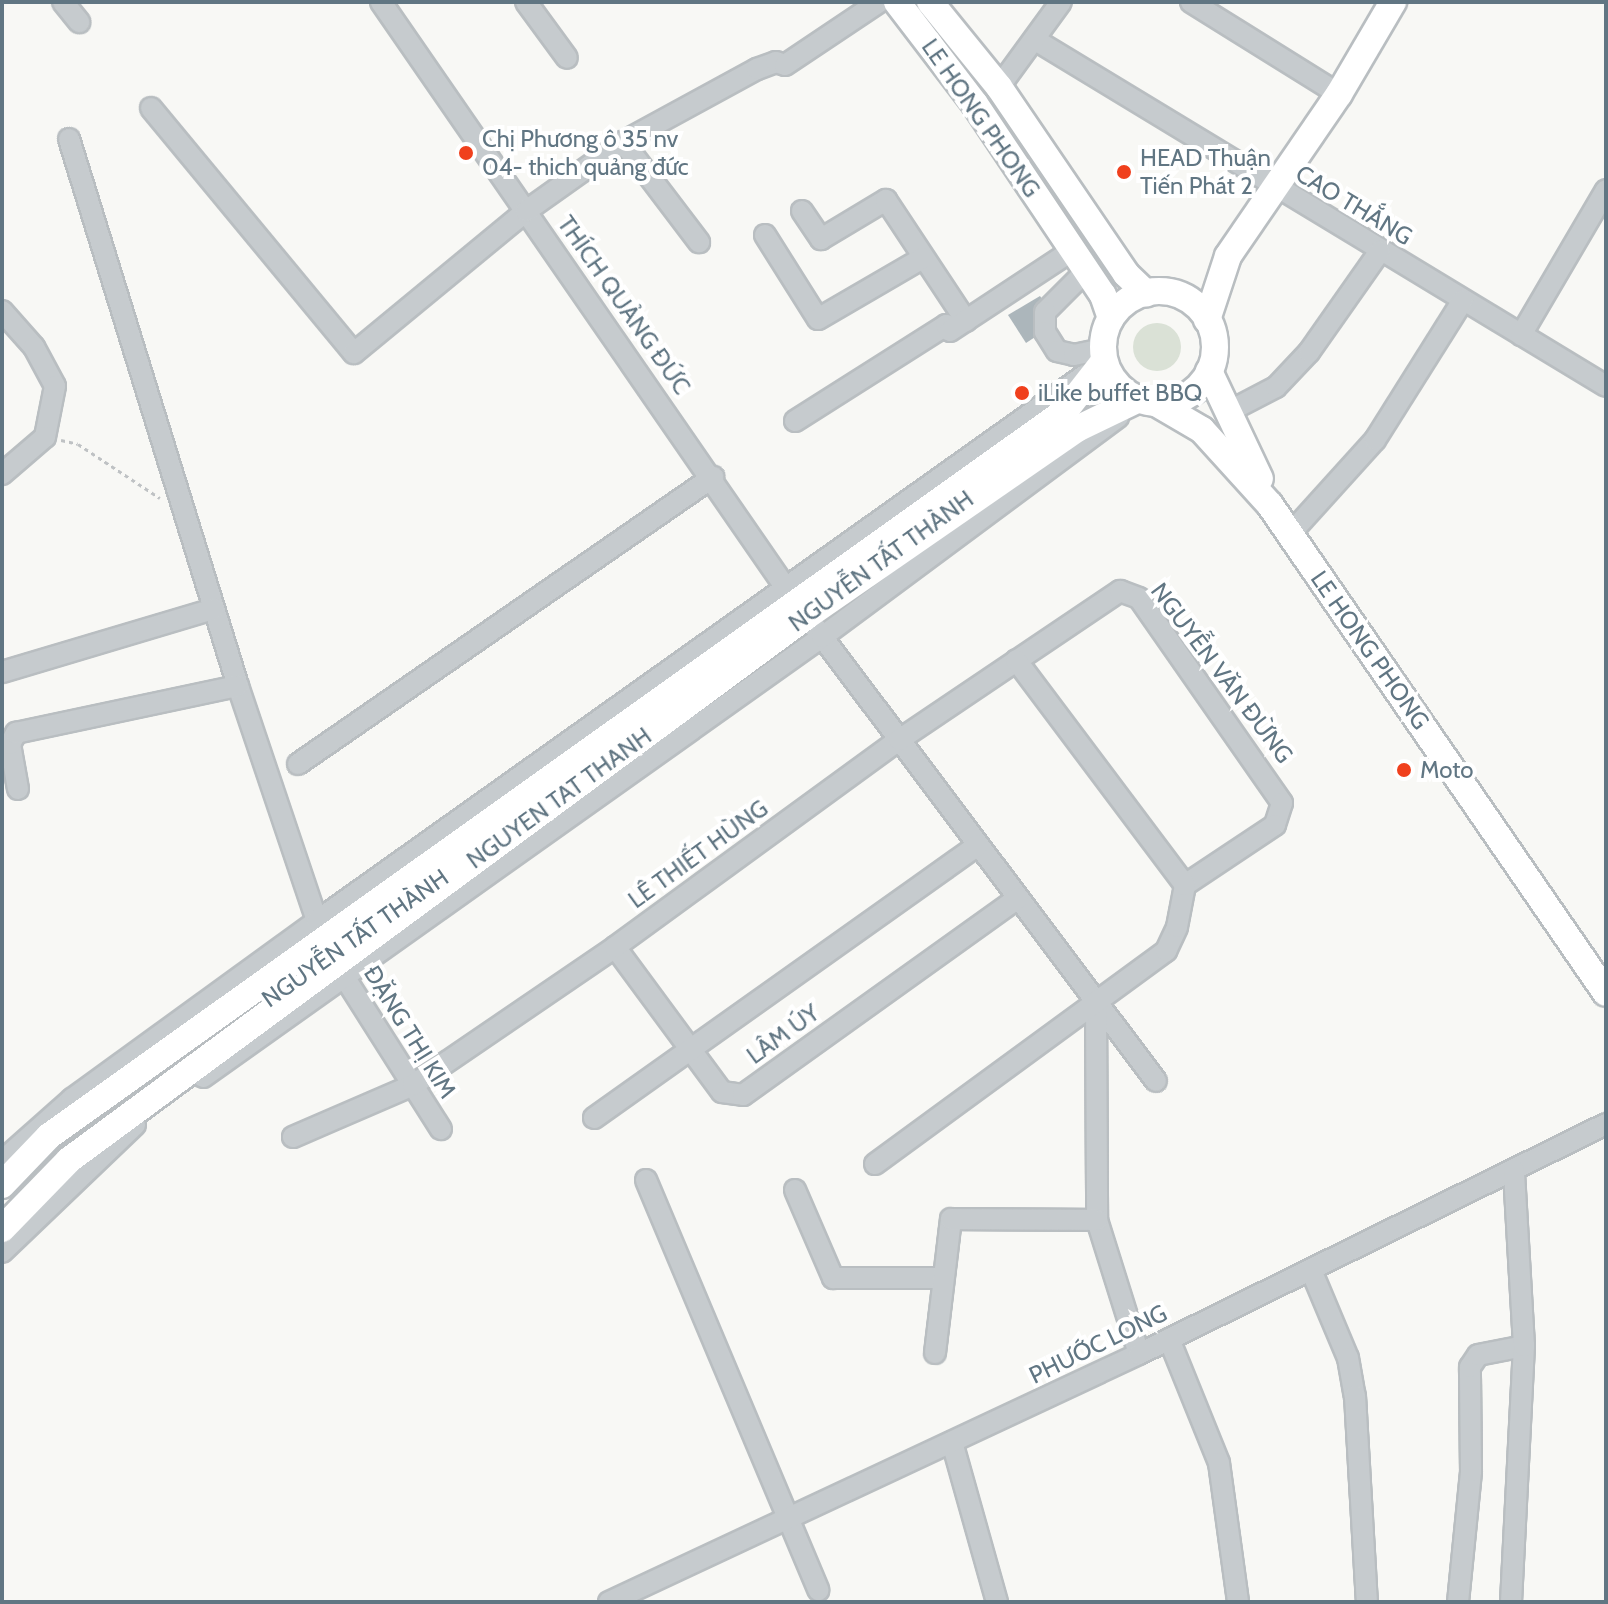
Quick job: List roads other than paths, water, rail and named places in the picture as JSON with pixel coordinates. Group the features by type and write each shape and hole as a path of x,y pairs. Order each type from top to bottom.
{"main road":[{"name":"LE HONG PHONG","path":"897,2 975,104 1080,260 1111,318"},
{"name":"LE HONG PHONG","path":"930,2 999,87 1126,274 1146,293"},
{"path":"1207,320 1228,256 1339,94 1393,2"},
{"path":"975,104 999,87"},
{"path":"1177,294 1207,320 1215,345 1209,371 1187,395 1147,401 1111,377 1103,355 1111,318 1146,293 1177,294 1228,256"},
{"name":"NGUYEN TAT THANH","path":"2,1229 69,1160 340,971 802,610 1065,411 1103,355"},
{"name":"LE HONG PHONG","path":"1209,371 1270,505"},
{"name":"LE HONG PHONG","path":"1147,401 1202,430 1270,505 1606,993"},
{"name":"NGUYEN TAT THANH","path":"2,1185 49,1136 320,930 1077,429 1147,401"}],"street":[{"path":"63,2 79,22"},
{"name":"THÍCH QUẢNG ĐỨC","path":"381,2 713,477 802,610 1156,1081"},
{"path":"526,2 567,58"},
{"path":"151,108 354,353 526,211 623,142 757,69 776,62 785,65 879,2"},
{"path":"999,87 1037,41 1061,2"},
{"path":"1191,2 1339,94"},
{"name":"CAO THẮNG","path":"1037,41 1606,386"},
{"path":"69,139 238,686 320,930"},
{"path":"623,142 699,242"},
{"path":"1521,335 1606,190"},
{"path":"802,211 821,239 886,200 966,321"},
{"path":"765,235 818,319 923,258"},
{"path":"1226,413 1276,387 1309,352 1380,251"},
{"path":"795,421 946,325 950,331 1080,260"},
{"path":"1080,260 1045,312 1045,332 1057,351 1074,355 1103,355"},
{"path":"1290,534 1375,440 1463,300"},
{"path":"2,311 34,347 55,386 45,437 2,474"},
{"path":"298,764 713,477"},
{"name":"LÊ THIẾT HÙNG","path":"293,1137 413,1085 615,947 899,740 1120,591"},
{"name":"NGUYỄN VĂN ĐỪNG","path":"1120,591 1139,598 1282,803 1275,825 1185,885"},
{"path":"2,672 214,609"},
{"path":"875,1164 1166,951 1177,927 1185,885 1016,660"},
{"path":"18,789 10,744 16,733 238,686"},
{"path":"594,1118 978,845"},
{"name":"LÂM ÚY","path":"615,947 722,1092 743,1095 1018,898"},
{"name":"NGUYỄN TẤT THÀNH","path":"2,1161 72,1099 320,930"},
{"name":"NGUYỄN TẤT THÀNH","path":"2,1252 126,1132 340,971"},
{"name":"ĐẶNG THỊ KIM","path":"340,971 441,1129"},
{"path":"1096,1001 1097,1220 1139,1354"},
{"name":"PHƯỚC LONG","path":"609,1602 656,1593 785,1520 1139,1354 1606,1124"},
{"path":"1511,1602 1524,1346 1514,1170"},
{"path":"646,1180 785,1520 818,1590"},
{"path":"795,1190 833,1278 943,1278"},
{"path":"935,1353 951,1219 1097,1220"},
{"path":"1311,1270 1348,1358 1355,1396 1367,1602"},
{"path":"1169,1339 1219,1463 1238,1602"},
{"path":"1458,1602 1471,1471 1470,1367 1478,1355 1524,1346"},
{"path":"952,1442 997,1602"}],"place":[{"name":"Chị Phương ô 35 nv 04- thich quảng đức","path":"466,153"},
{"name":"HEAD Thuận Tiến Phát 2","path":"1124,172"},
{"name":"iLike buffet BBQ","path":"1022,393"},
{"name":"Moto","path":"1404,770"}]}
